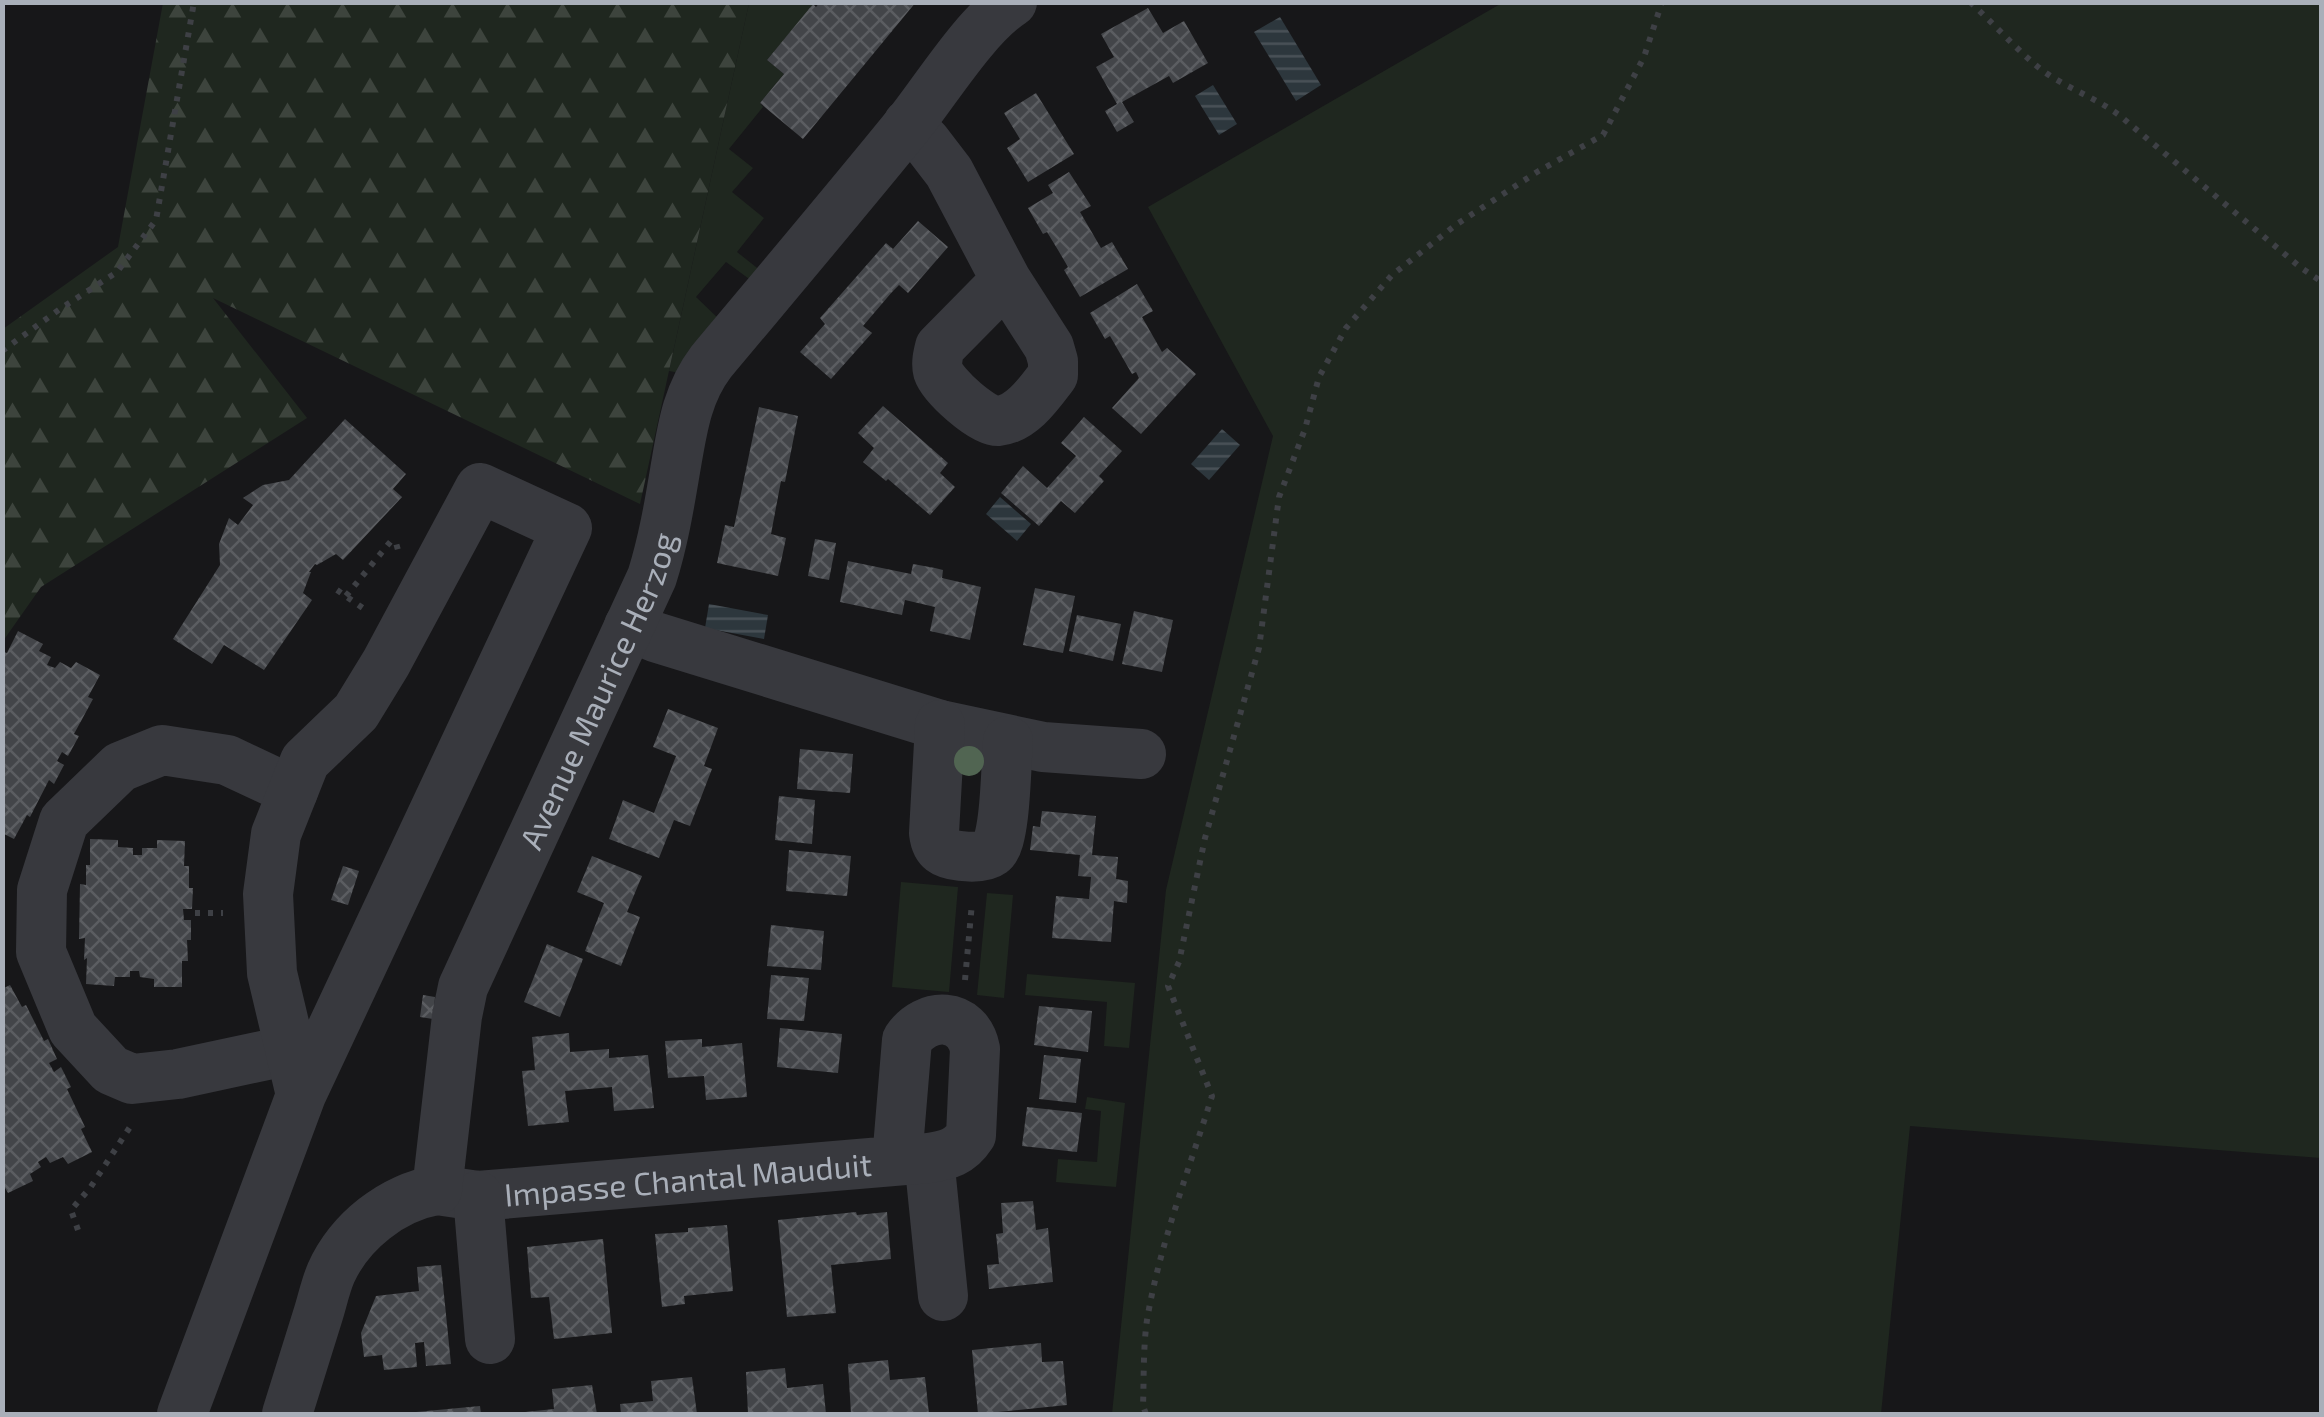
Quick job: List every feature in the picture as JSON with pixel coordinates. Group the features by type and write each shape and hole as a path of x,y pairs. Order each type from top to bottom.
{"street":[{"name":"Avenue Maurice Herzog","path":"458,1193 458,1016 463,987 652,577 686,412 695,386 980,32 1012,2"},
{"path":"908,124 949,172 1006,280"},
{"path":"182,1414 295,1072 567,528 480,488 356,712 305,761 276,834 268,894 272,973 295,1072"},
{"path":"630,626 940,726 1043,747 1141,754"},
{"path":"940,726 934,832 935,842 947,854 976,856 993,852 1002,833 1008,741"},
{"path":"293,791 227,760 162,750 120,767 64,821 42,890 42,952 73,1029 111,1070 132,1079 295,1072"},
{"name":"Impasse Chantal Mauduit","path":"490,1339 458,1193 913,1159 950,1155 970,1135 975,1049 972,1036 962,1025 934,1020 914,1029 907,1040 913,1159 943,1296"},
{"path":"287,1414 332,1272 352,1241 370,1221 421,1193 458,1193"}],"path":[{"path":"2,351 117,272 156,220 194,2"},
{"path":"1146,1414 1143,1406 1147,1323 1161,1256 1212,1096 1168,986 1179,962 1205,838 1259,648 1279,497 1305,429 1319,377 1346,328 1392,276 1457,224 1603,135 1644,57 1662,2"},
{"path":"1970,2 2039,68 2119,115 2322,282"},
{"path":"337,590 361,607"},
{"path":"962,1025 976,856"},
{"path":"78,1230 71,1210 90,1188 161,1076"}],"green space":[{"path":"163,3 749,3 640,504 213,298 307,418 41,587 3,641 3,329 118,247"},
{"path":"749,3 815,3 767,60 784,74 729,149 753,168 732,192 764,218 737,252 761,271 752,281 726,262 696,297 720,320 680,373 669,371"},
{"path":"1502,3 2321,3 2321,1158 1910,1126 1881,1414 1112,1414 1166,890 1273,436 1148,207"},
{"path":"901,882 958,887 949,992 892,987"},
{"path":"987,893 1013,895 1004,998 977,995"},
{"path":"1027,974 1135,983 1129,1048 1104,1046 1107,1002 1025,995"},
{"path":"1087,1097 1125,1103 1116,1187 1056,1182 1058,1159 1097,1162 1101,1111 1085,1109"}],"shaded area":[{"path":"1280,17 1321,85 1296,101 1254,32"},
{"path":"1213,85 1237,124 1219,135 1195,96"},
{"path":"1222,429 1240,445 1209,480 1191,464"},
{"path":"1000,497 1031,524 1017,541 986,514"},
{"path":"709,604 768,615 764,639 705,628"}],"building":[{"path":"820,2 916,2 803,139 760,103 784,74 767,60 813,4 816,7"},
{"path":"1148,8 1163,33 1184,21 1208,63 1173,83 1169,76 1122,102 1134,122 1117,132 1105,111 1117,104 1096,67 1114,57 1101,34"},
{"path":"1036,93 1074,154 1028,182 1007,148 1020,139 1004,113"},
{"path":"1069,172 1091,206 1080,212 1101,248 1112,242 1128,269 1080,297 1064,270 1068,267 1028,208 1053,193 1048,185"},
{"path":"918,221 948,247 908,293 899,285 892,292 863,326 872,333 831,379 800,352 825,324 820,318 886,243 893,249"},
{"path":"1137,284 1153,311 1142,317 1162,352 1167,348 1196,374 1141,434 1112,408 1139,378 1136,372 1132,374 1110,336 1105,339 1090,313"},
{"path":"883,406 948,463 940,473 955,487 930,515 863,462 874,448 858,433"},
{"path":"759,407 798,416 771,534 786,538 778,576 717,563 725,525 734,527"},
{"path":"1084,417 1122,451 1099,476 1104,481 1075,513 1061,501 1039,526 1001,493 1023,466 1047,488 1076,456 1061,443"},
{"path":"345,419 406,474 393,489 402,497 343,560 336,554 315,564 303,593 312,600 264,670 224,645 212,664 173,639 220,565 219,544 229,518 238,525 253,505 243,498 263,485 289,480"},
{"path":"815,539 836,543 829,580 808,576"},
{"path":"848,561 911,574 913,564 935,568 943,570 942,578 981,587 970,640 930,631 935,607 905,600 902,615 840,602"},
{"path":"1035,588 1075,596 1063,653 1023,645"},
{"path":"1134,611 1173,620 1162,672 1122,664"},
{"path":"1077,615 1121,624 1113,661 1069,651"},
{"path":"18,631 43,644 39,651 51,657 47,665 55,668 60,662 71,668 76,662 100,675 88,697 93,699 74,734 79,736 68,756 62,752 57,761 64,765 54,784 49,780 14,839 2,833 2,651 7,653"},
{"path":"668,709 718,728 704,766 712,769 690,826 674,820 659,858 609,839 623,800 654,813 676,756 653,747"},
{"path":"800,749 853,754 850,793 797,789"},
{"path":"779,796 815,800 812,844 775,840"},
{"path":"1042,811 1096,816 1092,855 1118,857 1116,879 1128,881 1127,903 1114,901 1111,942 1052,938 1056,896 1089,899 1091,877 1078,876 1080,855 1030,850 1033,826 1040,827"},
{"path":"90,839 118,840 118,847 133,848 133,855 142,855 142,848 157,848 157,840 185,841 184,866 189,866 189,888 193,888 192,909 183,909 184,920 191,920 191,940 187,940 188,961 182,961 182,987 154,987 154,979 140,977 139,971 130,971 130,977 115,977 114,986 86,984 85,938 79,939 80,884 86,885"},
{"path":"789,850 851,856 847,896 786,891"},
{"path":"592,856 642,876 627,912 640,917 621,966 585,951 604,903 577,892"},
{"path":"343,866 359,871 348,905 331,900"},
{"path":"771,925 824,931 821,970 767,966"},
{"path":"547,944 583,959 560,1017 524,1002"},
{"path":"771,975 809,978 804,1021 767,1019"},
{"path":"10,985 22,1007 26,1005 44,1041 48,1039 57,1059 49,1063 54,1072 61,1067 71,1087 67,1089 92,1152 68,1164 63,1157 50,1163 46,1157 38,1162 41,1167 30,1174 33,1181 8,1193 2,1183 2,989"},
{"path":"423,995 435,997 433,1019 420,1017"},
{"path":"1039,1006 1092,1011 1088,1052 1034,1045"},
{"path":"780,1028 842,1034 838,1073 777,1067"},
{"path":"569,1033 570,1052 609,1049 609,1058 648,1055 654,1108 614,1111 612,1087 565,1091 569,1122 528,1126 522,1071 535,1070 532,1037"},
{"path":"702,1039 702,1047 742,1043 747,1097 706,1100 704,1076 668,1078 665,1041"},
{"path":"1044,1055 1081,1059 1076,1103 1039,1099"},
{"path":"1027,1107 1082,1113 1077,1152 1022,1146"},
{"path":"1033,1201 1036,1230 1048,1228 1053,1282 989,1289 987,1265 999,1264 996,1234 1003,1233 1001,1203"},
{"path":"887,1212 891,1259 831,1265 836,1313 787,1317 778,1220"},
{"path":"727,1225 733,1291 684,1296 685,1304 662,1307 655,1234"},
{"path":"603,1239 612,1333 554,1339 549,1297 531,1298 527,1247"},
{"path":"441,1265 451,1364 426,1366 424,1342 415,1343 417,1367 384,1370 382,1355 364,1357 361,1333 376,1296 419,1291 417,1267"},
{"path":"1041,1343 1042,1362 1063,1361 1067,1405 978,1414 972,1350"},
{"path":"888,1360 890,1380 925,1377 929,1414 851,1414 848,1364"},
{"path":"785,1368 787,1388 823,1384 826,1414 748,1414 746,1372"},
{"path":"692,1377 697,1414 621,1414 620,1404 653,1401 651,1381"},
{"path":"592,1385 597,1414 525,1414 554,1409 552,1389"},
{"path":"480,1406 481,1414 416,1414 416,1412"}]}
